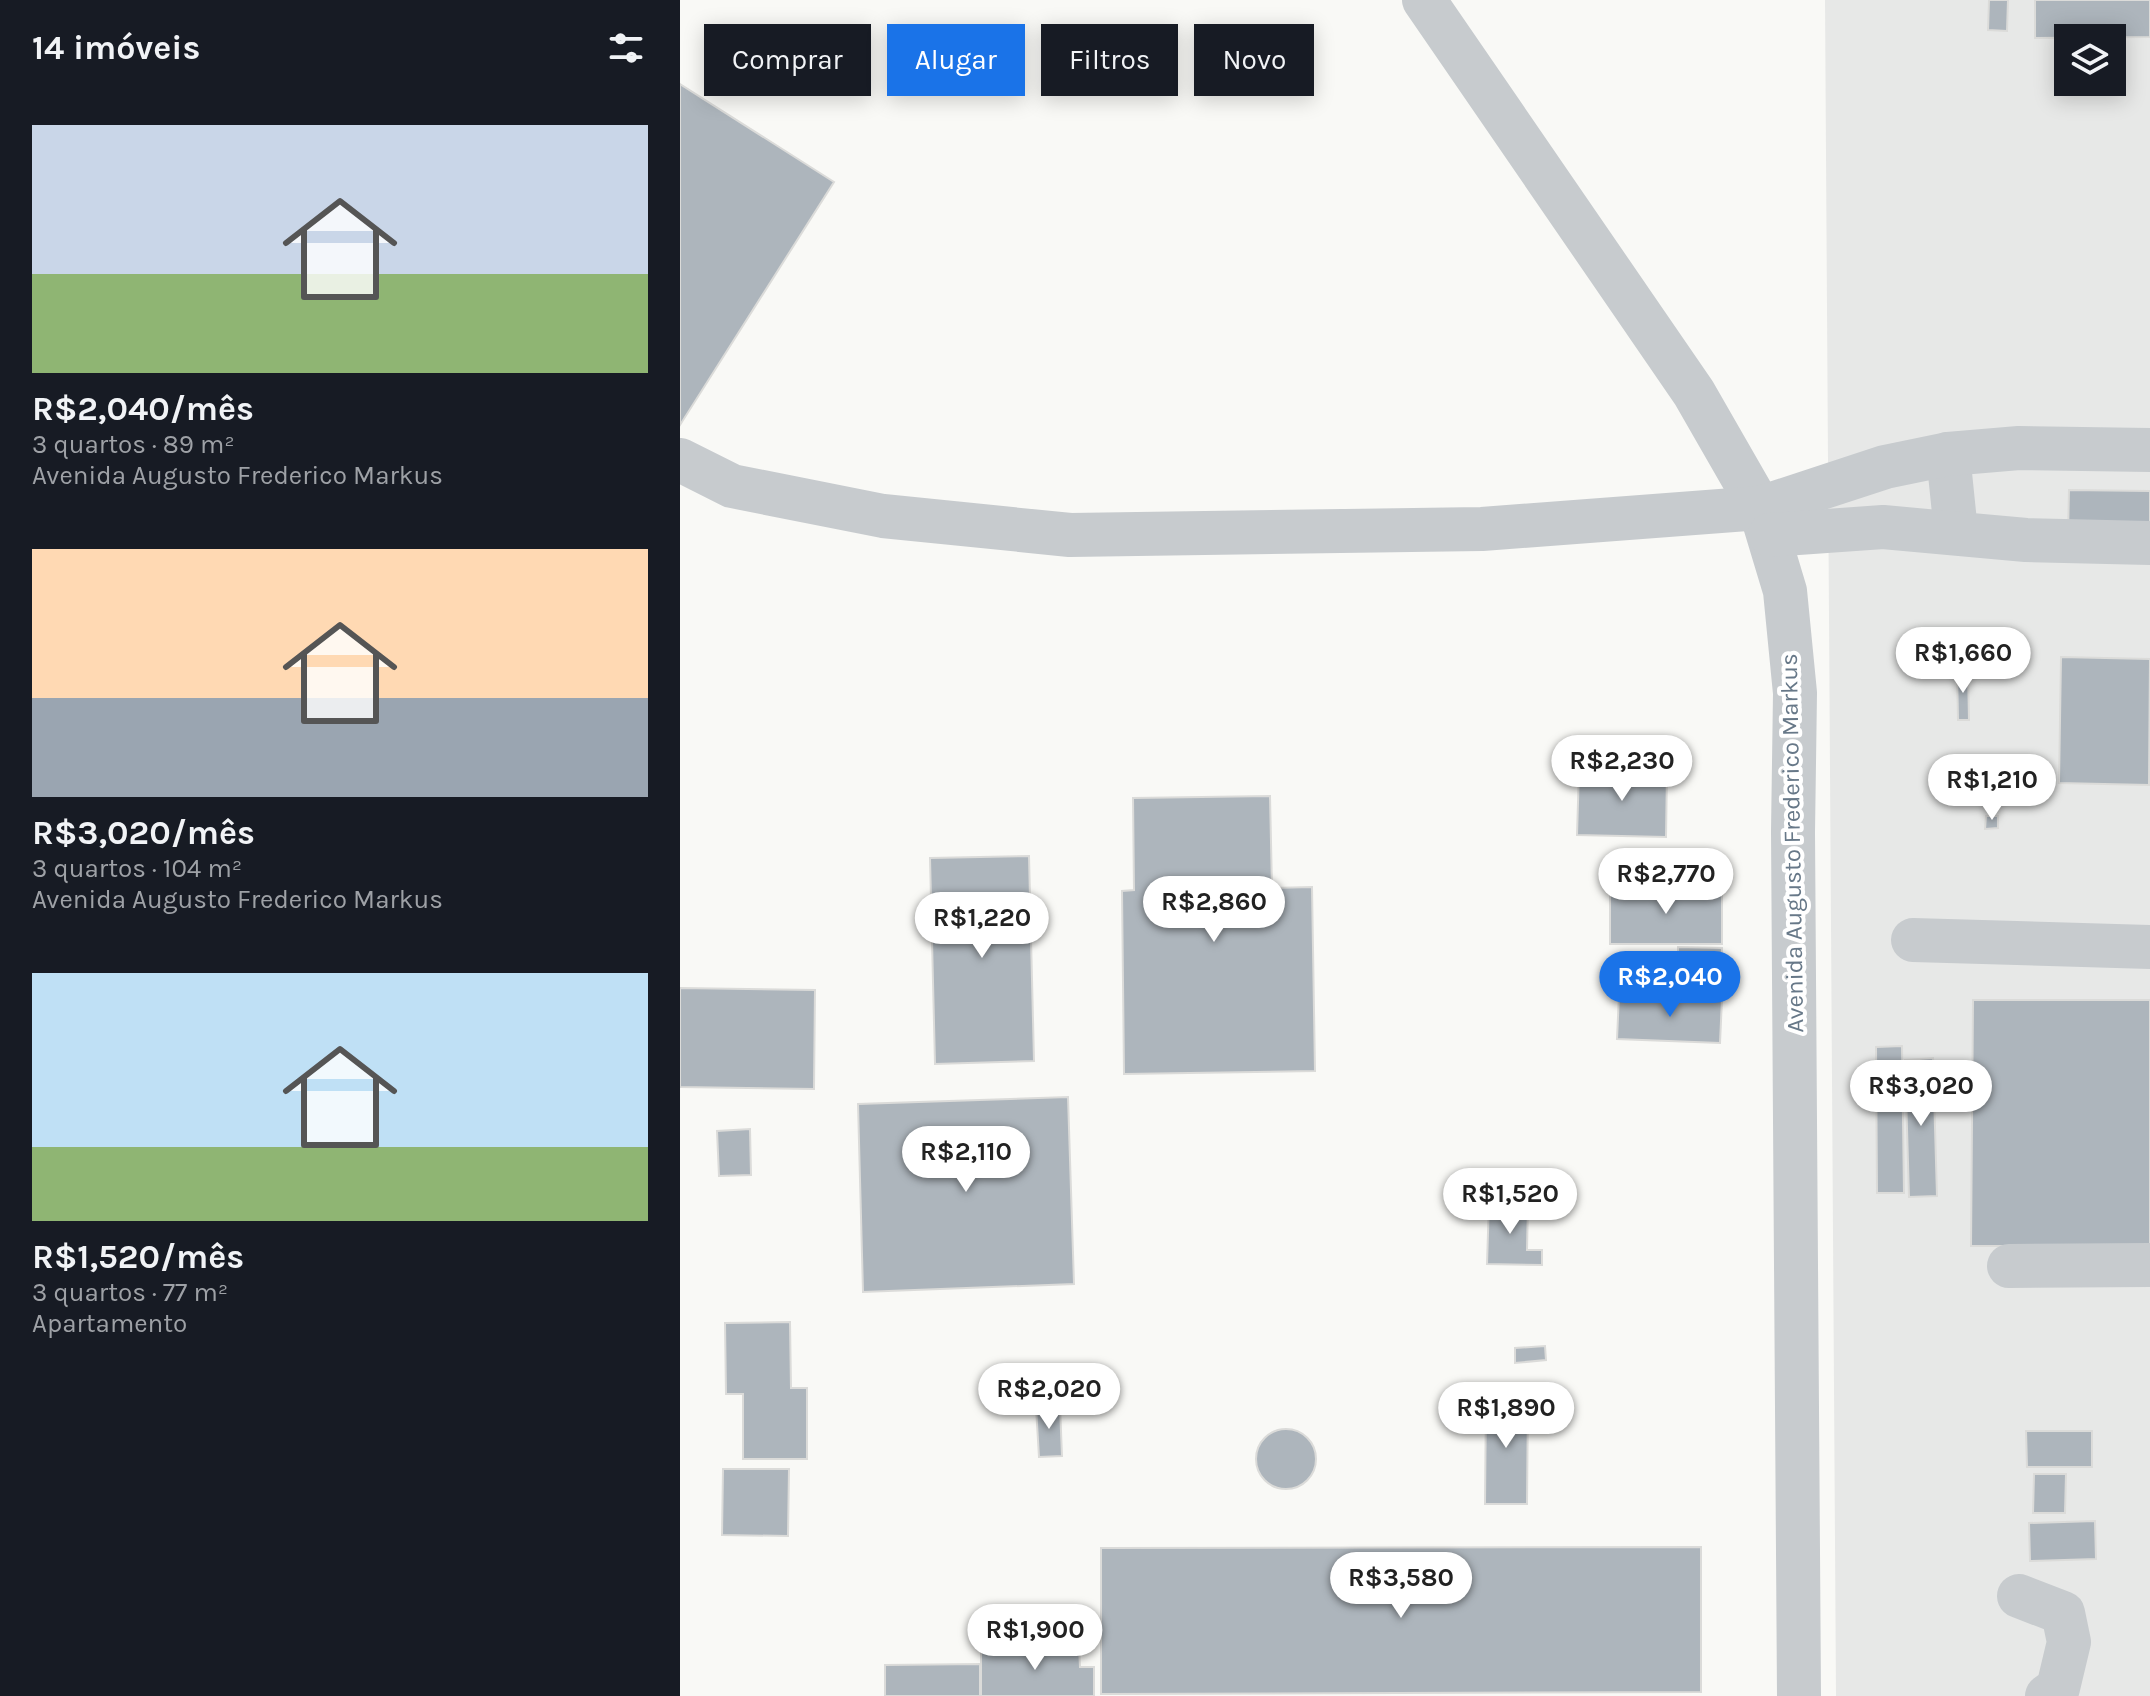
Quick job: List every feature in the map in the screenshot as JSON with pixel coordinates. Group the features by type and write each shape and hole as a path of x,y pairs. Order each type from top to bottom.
{"street":[{"name":"Avenida Augusto Frederico Markus","path":"1424,0 1694,393 1765,522 1785,591 1795,693 1793,847 1799,1696"},
{"path":"1765,522 1858,475 1948,454 2019,448 2150,450"},
{"path":"1948,454 1956,532"},
{"path":"680,460 732,486 883,516 1070,535 1765,522 1956,532 2026,540 2150,543"},
{"path":"1913,940 2150,947"},
{"path":"2009,1266 2150,1265"},
{"path":"2019,1596 2063,1613 2069,1642 2058,1688 2047,1696"}],"shaded area":[{"path":"1825,0 2150,0 2150,1696 1836,1696"}],"building":[{"path":"1989,0 2008,0 2007,31 1988,30"},
{"path":"2035,0 2150,0 2150,37 2126,37 2126,24 2054,24 2054,38 2035,38"},
{"path":"680,84 834,182 680,425"},
{"path":"2069,490 2150,491 2150,535 2068,533"},
{"path":"2061,657 2150,659 2149,785 2059,783"},
{"path":"1957,670 1968,670 1969,720 1958,720"},
{"path":"1579,770 1667,771 1666,837 1577,835"},
{"path":"1270,796 1272,888 1312,887 1315,1071 1124,1074 1122,891 1134,890 1133,798"},
{"path":"1986,816 1998,816 1998,828 1985,829"},
{"path":"1029,856 1034,1061 935,1064 930,858"},
{"path":"1610,887 1722,887 1722,944 1610,944"},
{"path":"1678,947 1722,948 1721,995 1678,994"},
{"path":"680,988 815,990 814,1089 680,1087"},
{"path":"1619,995 1722,999 1720,1043 1617,1039"},
{"path":"1973,1000 2150,1000 2150,1246 1971,1246"},
{"path":"1902,1046 1904,1193 1877,1193 1876,1047"},
{"path":"1933,1058 1937,1196 1909,1197 1905,1060"},
{"path":"1068,1097 1074,1284 863,1292 858,1104"},
{"path":"750,1129 751,1175 719,1176 717,1131"},
{"path":"1489,1202 1528,1204 1527,1250 1542,1250 1542,1265 1487,1264"},
{"path":"790,1322 791,1388 807,1388 807,1459 743,1459 743,1394 726,1394 725,1323"},
{"path":"1545,1346 1546,1360 1515,1363 1515,1348"},
{"path":"1486,1397 1528,1397 1527,1504 1485,1504"},
{"path":"1060,1406 1062,1456 1039,1457 1036,1407"},
{"path":"1286,1429 1298,1431 1307,1438 1314,1447 1314,1471 1307,1480 1298,1487 1286,1489 1274,1487 1265,1480 1258,1471 1256,1459 1258,1447 1265,1438 1274,1431"},
{"path":"2026,1431 2092,1431 2092,1467 2027,1467"},
{"path":"723,1469 789,1469 788,1536 722,1535"},
{"path":"2034,1474 2066,1474 2065,1513 2033,1513"},
{"path":"2095,1521 2096,1559 2030,1561 2029,1523"},
{"path":"1701,1547 1701,1692 1101,1694 1101,1548"},
{"path":"1079,1646 1080,1667 1094,1667 1094,1696 981,1696 981,1647"},
{"path":"980,1664 980,1696 885,1696 885,1665"}]}
